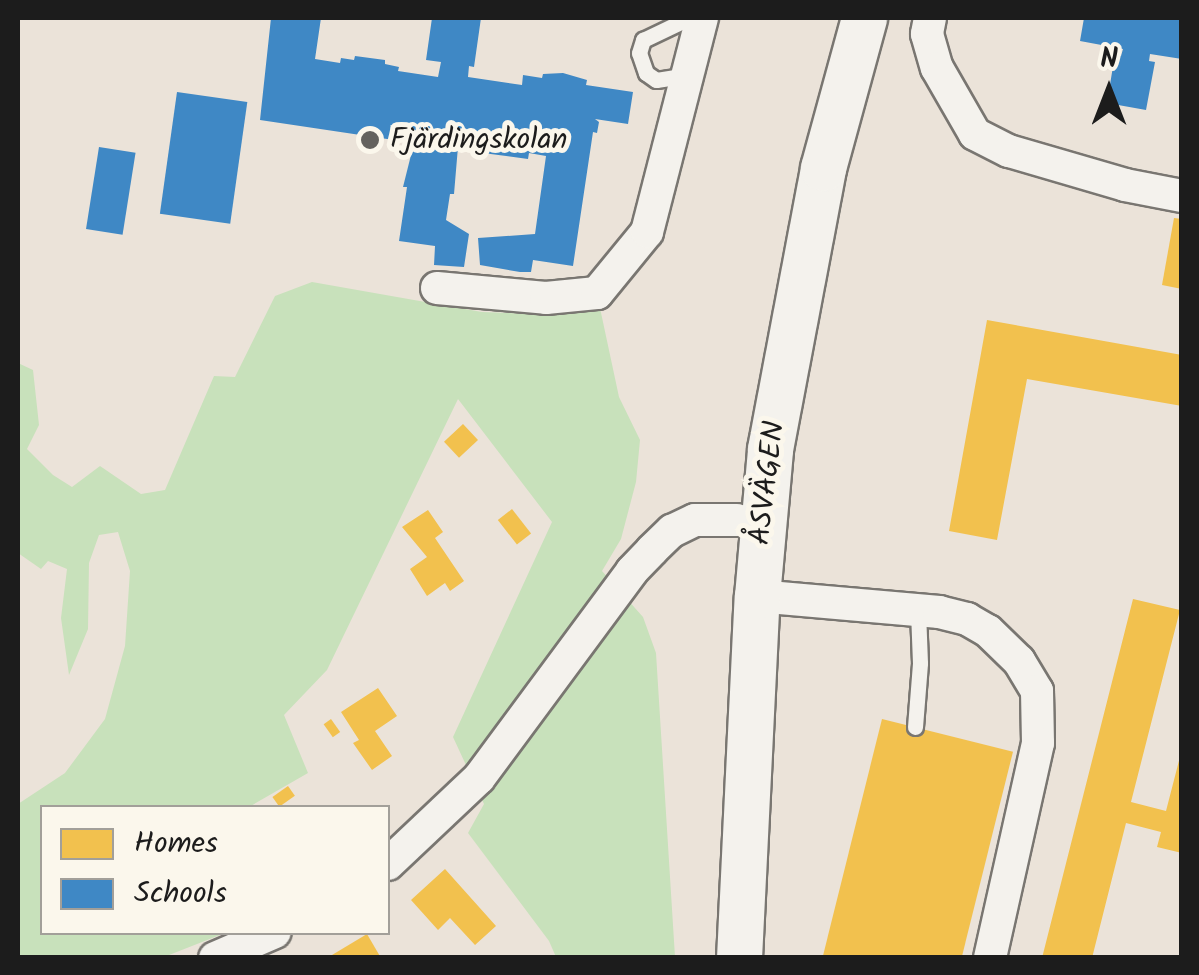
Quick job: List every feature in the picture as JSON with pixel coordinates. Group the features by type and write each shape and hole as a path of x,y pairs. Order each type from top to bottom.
{"street":[{"path":"437,288 546,298 597,292 647,232 702,18"},
{"name":"ÅSVÄGEN","path":"738,958 757,596 770,449 802,268 864,18"},
{"path":"930,18 927,34 938,68 974,134 1008,151 1124,185 1182,196"},
{"path":"390,862 479,778 632,571 652,550 672,531 695,520 737,520"},
{"path":"757,596 918,610 967,619 988,631 1019,661 1037,691 1038,744 990,958"},
{"path":"215,958 269,935"}],"lane":[{"path":"689,18 643,40 639,53 646,73 656,80 690,75"},
{"path":"915,727 920,663 918,610"}],"green space":[{"path":"312,282 482,312 558,315 600,308 619,397 640,440 636,482 621,539 602,571 643,617 656,653 675,957 556,957 549,941 468,833 484,804 453,737 552,522 458,399 327,670 284,715 308,773 252,805 40,805 40,935 220,935 164,957 18,957 18,804 65,773 105,719 125,646 130,571 118,532 99,535 89,563 88,629 69,675 61,618 67,569 48,561 41,569 18,553 18,363 33,370 39,425 27,449 53,475 72,487 100,466 141,494 165,490 214,376 235,377 275,296"}],"building: Homes":[{"path":"1174,218 1182,219 1182,289 1162,285"},
{"path":"987,320 1182,355 1182,406 1027,379 997,540 949,531"},
{"path":"463,424 478,440 459,458 444,442"},
{"path":"512,509 531,533 517,545 498,520"},
{"path":"428,510 443,532 435,538 464,581 450,591 445,583 427,596 410,569 427,557 402,527"},
{"path":"1133,599 1180,610 1131,802 1166,811 1182,749 1182,853 1157,847 1161,832 1126,823 1092,958 1042,958"},
{"path":"378,688 397,716 375,731 392,756 372,770 353,743 359,740 341,712"},
{"path":"331,719 340,732 333,737 324,724"},
{"path":"882,719 1013,752 962,958 822,958"},
{"path":"288,786 295,796 278,805 272,797"},
{"path":"445,869 496,926 475,945 450,918 438,930 411,900"},
{"path":"368,935 381,958 327,958"}],"building: Schools":[{"path":"271,18 321,18 315,59 340,63 341,58 354,60 355,56 385,60 385,64 399,67 398,71 438,77 441,62 426,60 432,18 481,18 474,67 469,66 468,77 522,85 523,75 542,78 543,74 563,73 587,80 586,85 633,92 628,124 595,119 599,122 597,133 593,132 573,266 533,260 531,272 520,272 480,265 478,238 535,234 546,156 529,153 528,159 483,153 486,139 459,135 454,194 450,194 446,220 469,234 464,267 434,265 435,246 399,241 407,187 403,187 414,143 260,120"},
{"path":"1084,18 1182,19 1182,59 1150,54 1149,61 1155,62 1146,110 1107,103 1115,54 1121,56 1123,49 1080,41"},
{"path":"177,92 247,102 230,224 160,214"},
{"path":"99,147 136,153 123,235 86,229"}],"place":[{"name":"Fjärdingskolan","path":"370,140"}]}
